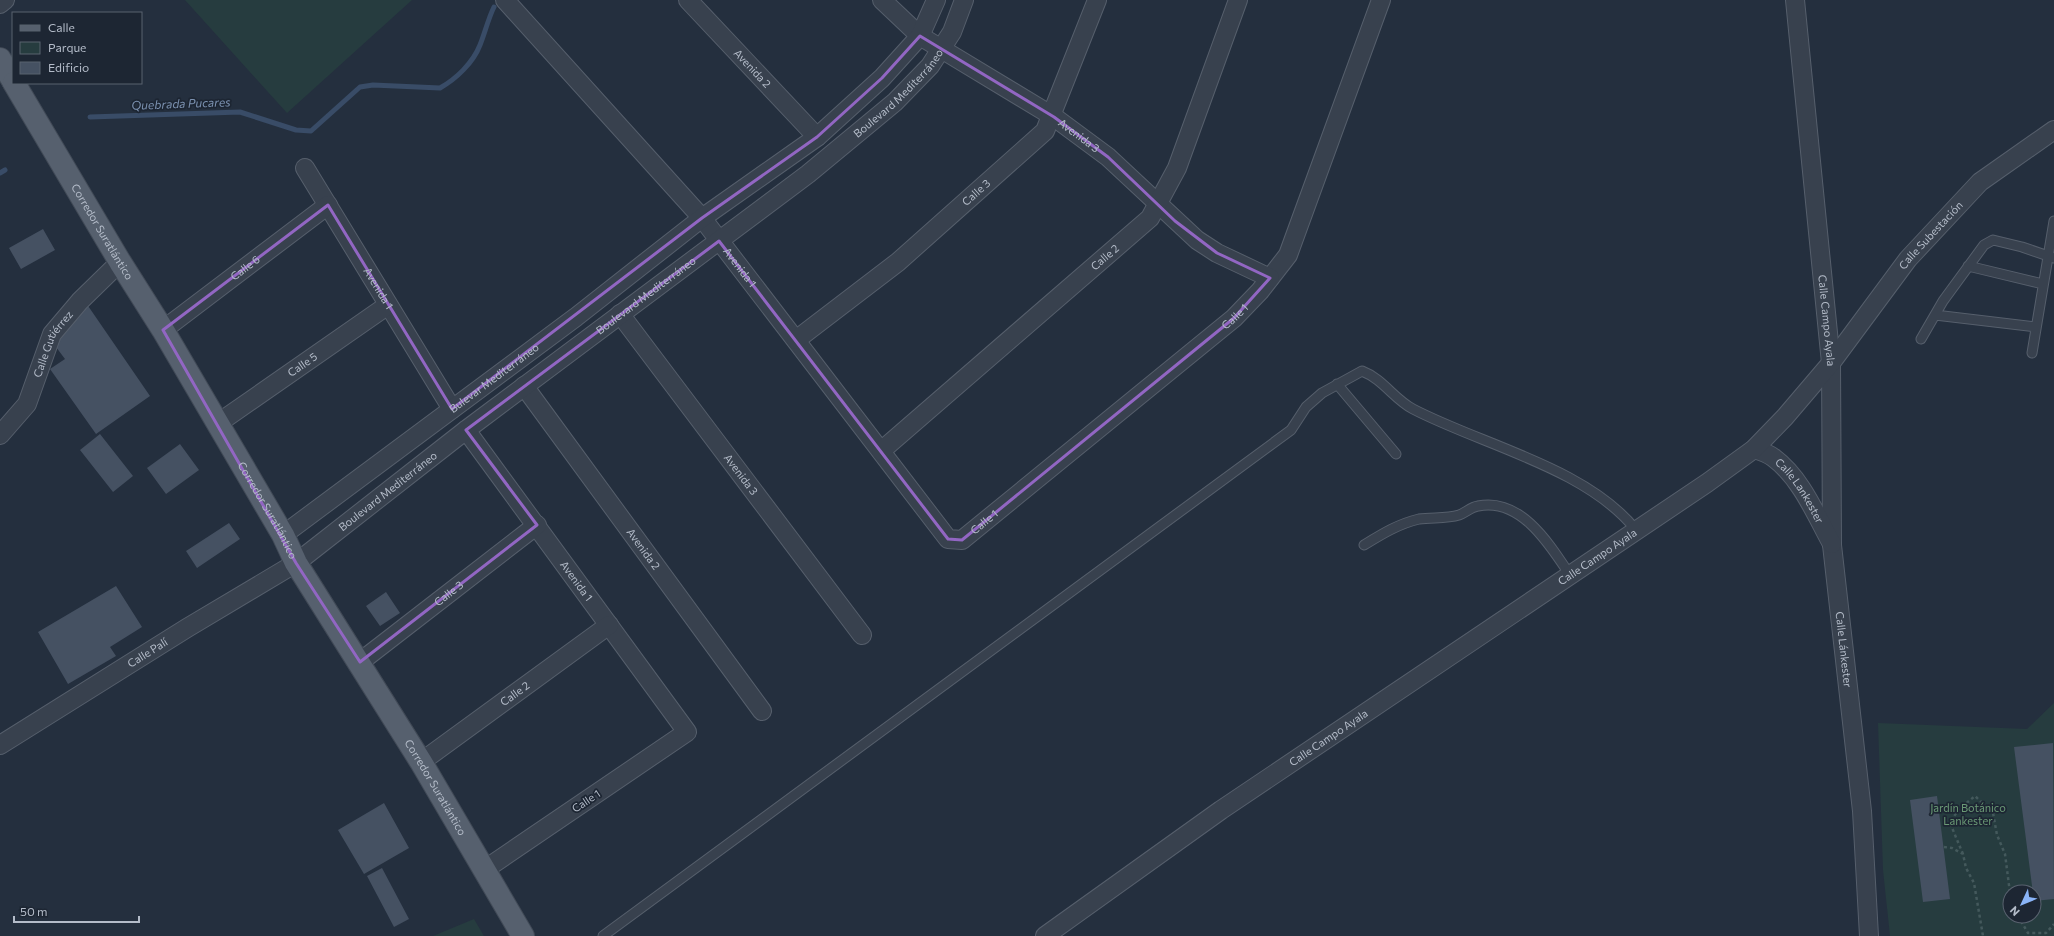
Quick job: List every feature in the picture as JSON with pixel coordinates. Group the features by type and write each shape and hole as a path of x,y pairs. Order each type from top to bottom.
{"main road":[{"name":"Corredor Suratlántico","path":"0,59 12,79"},
{"name":"Corredor Suratlántico","path":"15,84 120,262 163,330 283,535 296,563 360,662 421,762 523,936"}],"street":[{"path":"0,4 5,0"},
{"name":"Avenida 1","path":"505,0 702,218 948,539 962,540"},
{"name":"Avenida 2","path":"688,0 817,137"},
{"name":"Avenida 3","path":"882,0 920,36 1052,116 1108,158 1175,221 1204,244 1217,253 1270,278"},
{"name":"Boulevard Mediterráneo","path":"702,218 817,137 882,78 920,36 936,0"},
{"name":"Boulevard Mediterráneo","path":"296,563 466,430 808,174 895,102 930,66 952,32 964,0"},
{"name":"Calle 3","path":"796,340 898,262 1045,131 1097,0"},
{"name":"Calle 2","path":"881,451 1150,218 1177,168 1238,0"},
{"name":"Calle 1","path":"962,540 1234,318 1270,278 1288,255 1380,0"},
{"name":"Calle Campo Ayala","path":"1045,936 1221,810 1707,483 1754,449 1785,417 1831,363 1795,0"},
{"name":"Calle Subestación","path":"1831,363 1908,259 1980,182 2054,130"},
{"name":"Avenida 1","path":"305,168 452,409"},
{"name":"Calle 6","path":"163,330 328,205"},
{"name":"Bulevar Mediterráneo","path":"283,535 576,317 702,218"},
{"name":"Calle Gutiérrez","path":"0,435 27,404 52,334 80,301 120,262"},
{"name":"Calle 5","path":"217,424 388,305"},
{"name":"Avenida 3","path":"620,314 862,635"},
{"name":"Calle Lánkester","path":"1831,363 1832,545 1862,811 1869,936"},
{"name":"Avenida 2","path":"524,386 762,710"},
{"name":"Avenida 1","path":"466,430 687,732"},
{"name":"Calle Lankester","path":"1754,449 1773,457 1790,472 1802,490 1832,545"},
{"name":"Calle 3","path":"360,662 537,525"},
{"name":"Calle Palí","path":"0,745 296,563"},
{"name":"Calle 2","path":"421,762 609,625"},
{"name":"Calle 1","path":"484,870 687,732"}],"lane":[{"path":"2032,353 2043,284 2051,258 2054,221"},
{"path":"1922,339 1935,315 1984,245 1993,240 2022,247 2051,258"},
{"path":"1968,266 2043,284"},
{"path":"1935,315 2036,327"},
{"path":"603,936 1291,430 1306,407 1322,393 1362,371 1374,376 1409,407 1556,471 1601,498 1619,511 1636,530"},
{"path":"1337,384 1396,454"},
{"path":"1364,545 1398,525 1420,519 1458,515 1478,506 1501,506 1524,518 1550,544 1570,575"}],"path":[{"path":"1983,936 1974,883 1966,868 1963,854 1950,823 1958,810 1974,796 1993,813 1997,836 2005,854 2009,884"},
{"path":"1944,847 1952,848 1963,854"},
{"path":"2023,924 2028,933 2046,935 2054,924"}],"highlighted area":[{"path":"920,36 1054,117 1108,157 1175,221 1217,253 1270,278 1234,318 962,540 948,539 719,241 466,430 537,525 360,662 296,563 163,330 328,205 452,409 702,218 817,137 882,78"}],"green space":[{"path":"185,0 412,0 287,113"},
{"name":"Jardín Botánico Lankester","path":"2054,703 2054,936 1890,936 1883,870 1878,723 2027,729"},
{"path":"474,919 484,936 433,936"}],"building":[{"path":"43,229 55,250 21,269 9,248"},
{"path":"84,300 150,396 96,434 50,369 65,359 56,347 61,333"},
{"path":"100,434 133,476 113,492 80,450"},
{"path":"180,444 199,470 166,494 147,468"},
{"path":"229,523 240,539 197,568 186,551"},
{"path":"116,586 142,627 110,647 116,656 68,684 38,632"},
{"path":"386,592 400,613 380,626 366,606"},
{"path":"2053,743 2054,899 2042,900 2042,884 2032,884 2014,747"},
{"path":"1937,796 1950,899 1923,902 1910,800"},
{"path":"384,803 409,848 364,874 338,830"},
{"path":"382,868 409,919 394,927 367,876"}],"waterway":[{"name":"Quebrada Pucares","path":"90,117 240,112 296,130 311,131 360,87 373,85 440,88 446,84 463,70 477,52 494,7"},
{"name":"Quebrada Pucares","path":"0,173 5,170"}]}
